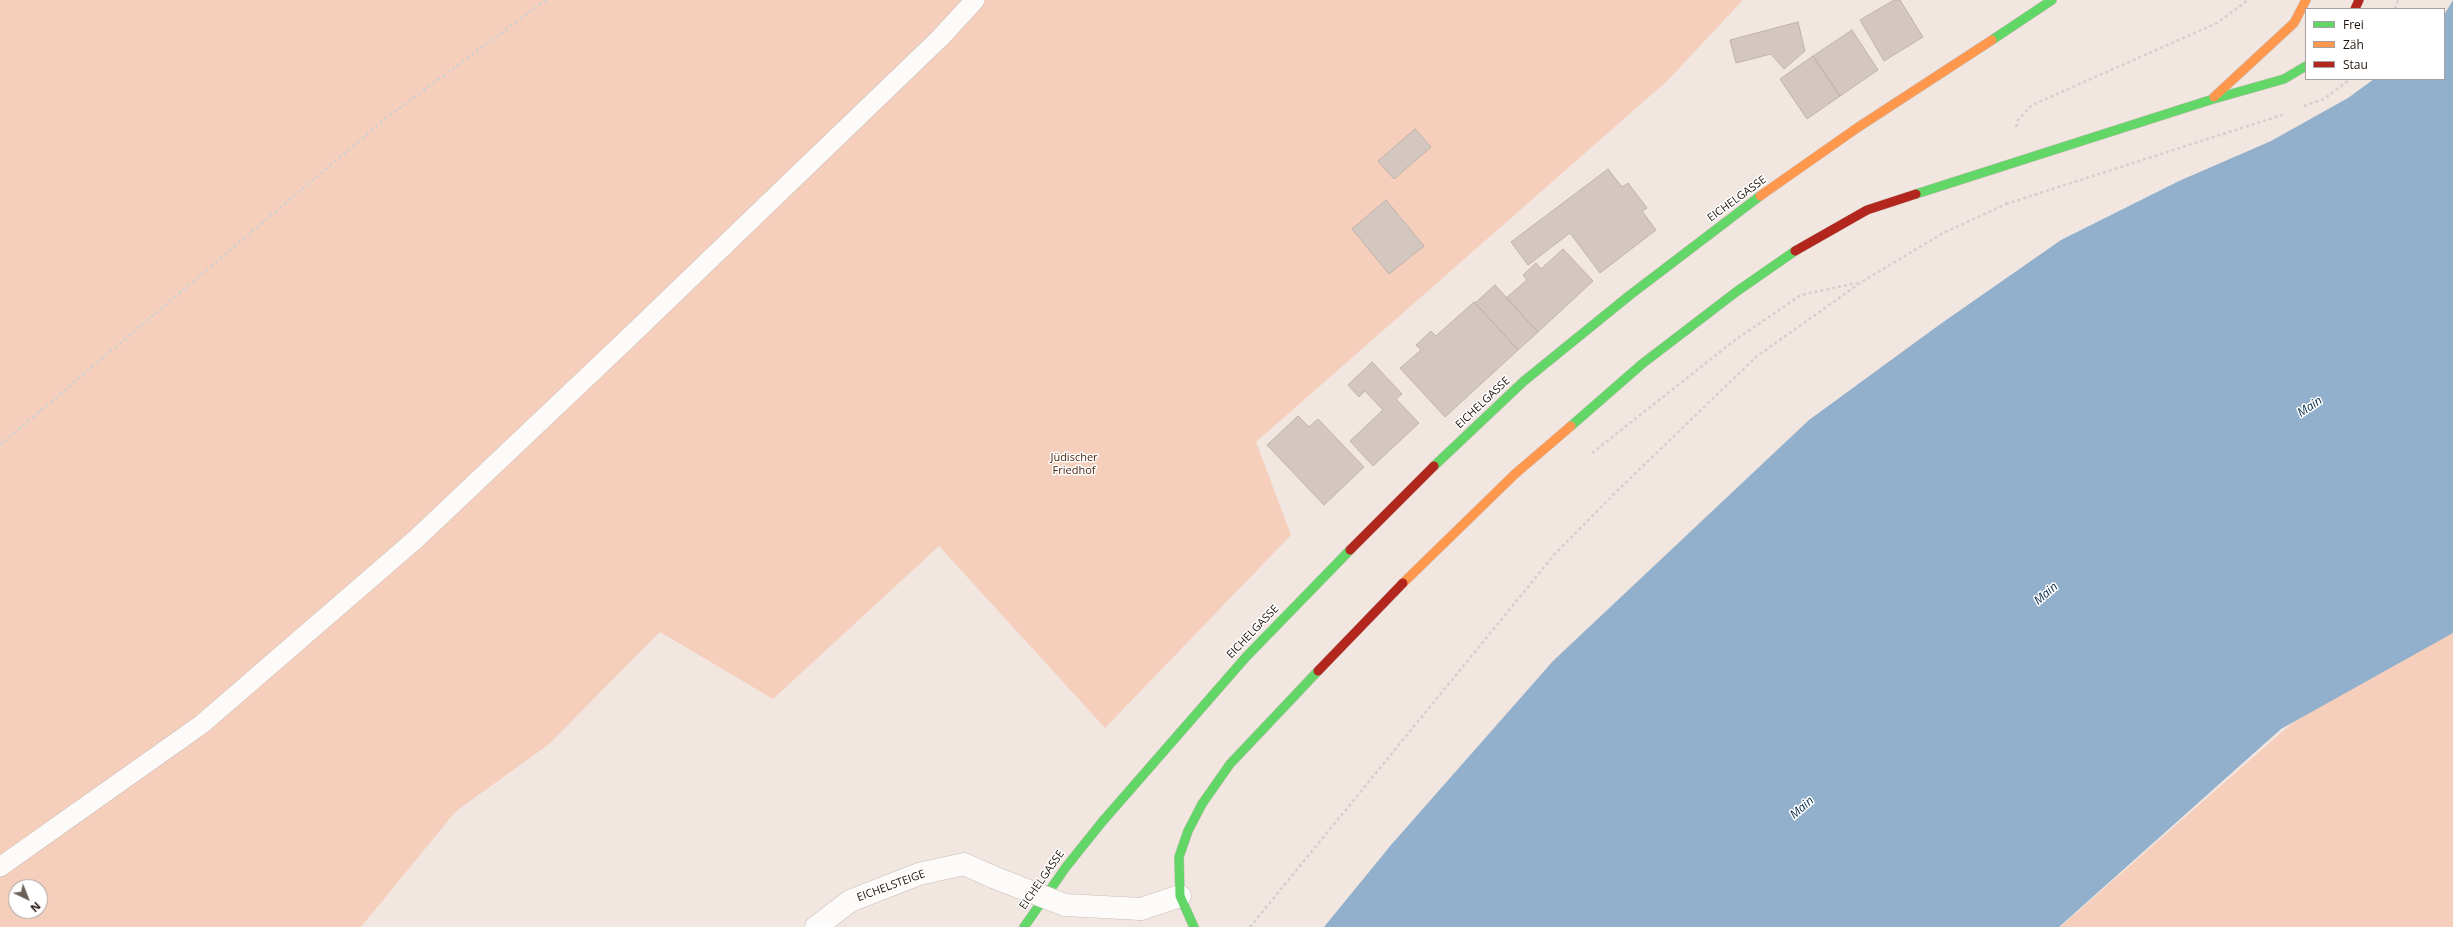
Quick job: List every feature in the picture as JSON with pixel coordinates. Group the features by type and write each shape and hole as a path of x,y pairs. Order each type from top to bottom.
{"street":[{"name":"EICHELGASSE","path":"1024,927 1066,867 1102,822 1246,657 1416,483 1524,381 1630,295 1734,215 1857,128 2052,0"},
{"path":"2210,100 2294,23 2306,0"},
{"path":"1194,927 1180,896 1179,857 1188,831 1202,804 1230,764 1377,608 1515,474 1642,364 1736,292 1802,247 1866,210 2210,100 2284,79 2305,67"},
{"name":"EICHELSTEIGE","path":"816,927 850,901 919,874 964,864 993,877 1065,904 1141,909 1180,896"}],"lane":[{"path":"0,867 202,724 416,539 940,38 975,0"}],"path":[{"path":"0,445 386,118 546,0"},
{"path":"2006,204 2009,165 2018,120 2032,105 2217,23 2248,0"},
{"path":"2303,107 2324,99 2349,80"},
{"path":"1250,927 1560,550 1614,494 1756,357 1860,283 1943,233 2006,204 2240,130 2290,112"},
{"path":"1591,454 1736,340 1801,295 1860,283"}],"green space":[{"name":"Jüdischer Friedhof","path":"0,0 1743,0 1667,81 1256,442 1291,535 1105,728 939,546 773,699 660,632 548,745 456,811 361,927 0,927"},
{"path":"2453,627 2453,927 2060,927 2291,724"}],"water":[{"name":"Main","path":"2453,0 2453,633 2281,729 2059,927 1324,927 1391,845 1553,661 1809,420 1939,325 2061,240 2179,181 2271,141 2348,98 2373,80 2445,80 2445,13"}],"building":[{"path":"1894,0 1900,0 1923,37 1884,61 1860,20"},
{"path":"1798,22 1805,51 1784,69 1771,54 1736,63 1730,40"},
{"path":"1852,30 1878,70 1840,96 1813,56"},
{"path":"1813,56 1840,96 1807,119 1780,79"},
{"path":"1415,129 1431,147 1394,179 1378,161"},
{"path":"1608,169 1622,187 1628,183 1647,208 1642,211 1656,230 1600,273 1570,233 1528,265 1511,242"},
{"path":"1386,200 1424,246 1389,274 1352,229"},
{"path":"1563,249 1593,281 1538,332 1506,298 1527,280 1523,275 1536,263 1541,269"},
{"path":"1495,285 1538,332 1518,350 1475,303"},
{"path":"1474,302 1518,350 1445,417 1400,368 1421,350 1416,345 1431,331 1436,336"},
{"path":"1372,362 1402,394 1396,399 1419,423 1373,466 1350,441 1383,410 1365,391 1359,397 1348,385"},
{"path":"1298,416 1309,427 1318,419 1364,467 1324,505 1267,445"}],"traffic: fast":[{"path":"1992,40 2052,0"},
{"path":"1916,194 2210,100 2284,79 2305,67"},
{"path":"1434,466 1524,381 1630,295 1760,196"},
{"path":"1571,426 1642,364 1736,292 1795,251"},
{"path":"1024,927 1066,867 1102,822 1246,657 1350,550"},
{"path":"1194,927 1180,896 1179,857 1188,831 1202,804 1230,764 1318,671"}],"traffic: slow":[{"path":"2214,97 2294,23 2306,0"},
{"path":"1760,196 1857,128 1992,40"},
{"path":"1403,583 1515,474 1571,426"}],"traffic: jam":[{"path":"2355,8 2359,0"},
{"path":"1795,251 1867,210 1916,194"},
{"path":"1350,550 1434,466"},
{"path":"1318,671 1403,583"}]}
